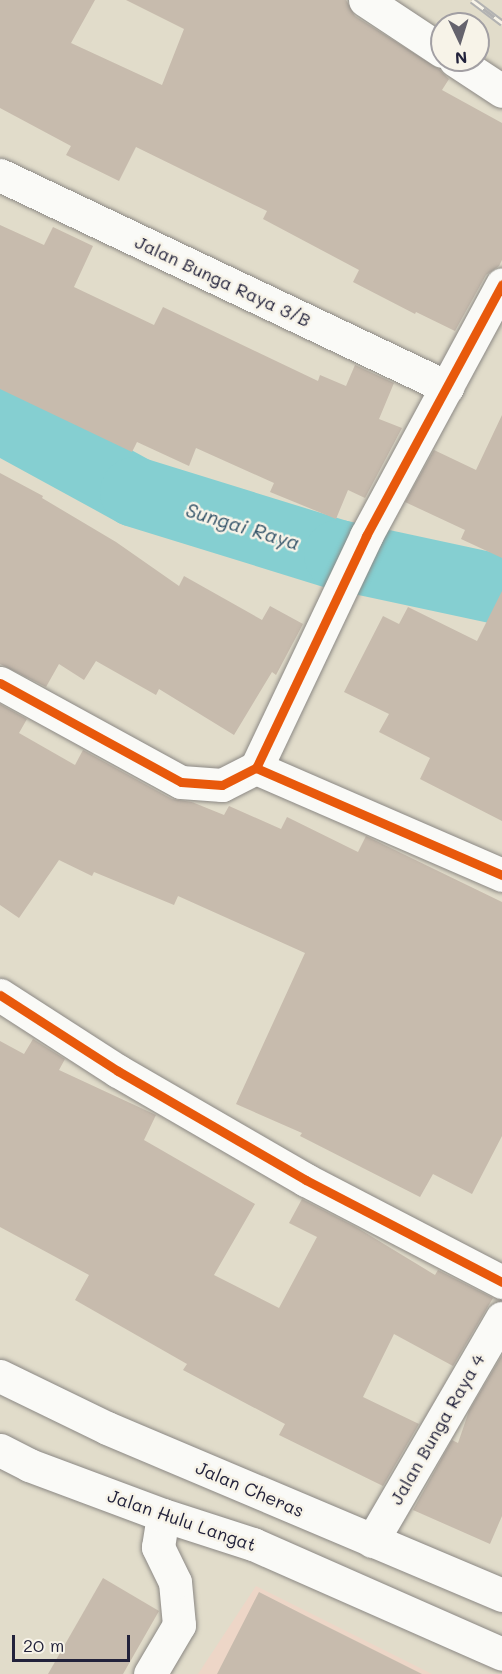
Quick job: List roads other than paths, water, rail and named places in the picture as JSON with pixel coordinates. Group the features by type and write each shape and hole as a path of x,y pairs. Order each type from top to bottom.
{"street":[{"path":"365,0 430,43"},
{"path":"473,72 502,91"},
{"name":"Jalan Bunga Raya 3/B","path":"0,175 447,387"},
{"path":"0,683 181,782 222,784 256,768 366,536 502,284"},
{"path":"256,768 502,875"},
{"path":"0,995 118,1071 306,1180 502,1282"},
{"name":"Jalan Bunga Raya 4","path":"372,1541 502,1318"},
{"name":"Jalan Cheras","path":"0,1376 107,1428 502,1595"},
{"name":"Jalan Hulu Langat","path":"0,1450 29,1465 163,1515 253,1544 502,1654"},
{"path":"150,1674 179,1624 175,1582 158,1547 163,1515"}],"waterway":[{"name":"Sungai Raya","path":"0,418 135,492 339,555 502,590"}],"railway":[{"path":"472,0 502,23"}]}
